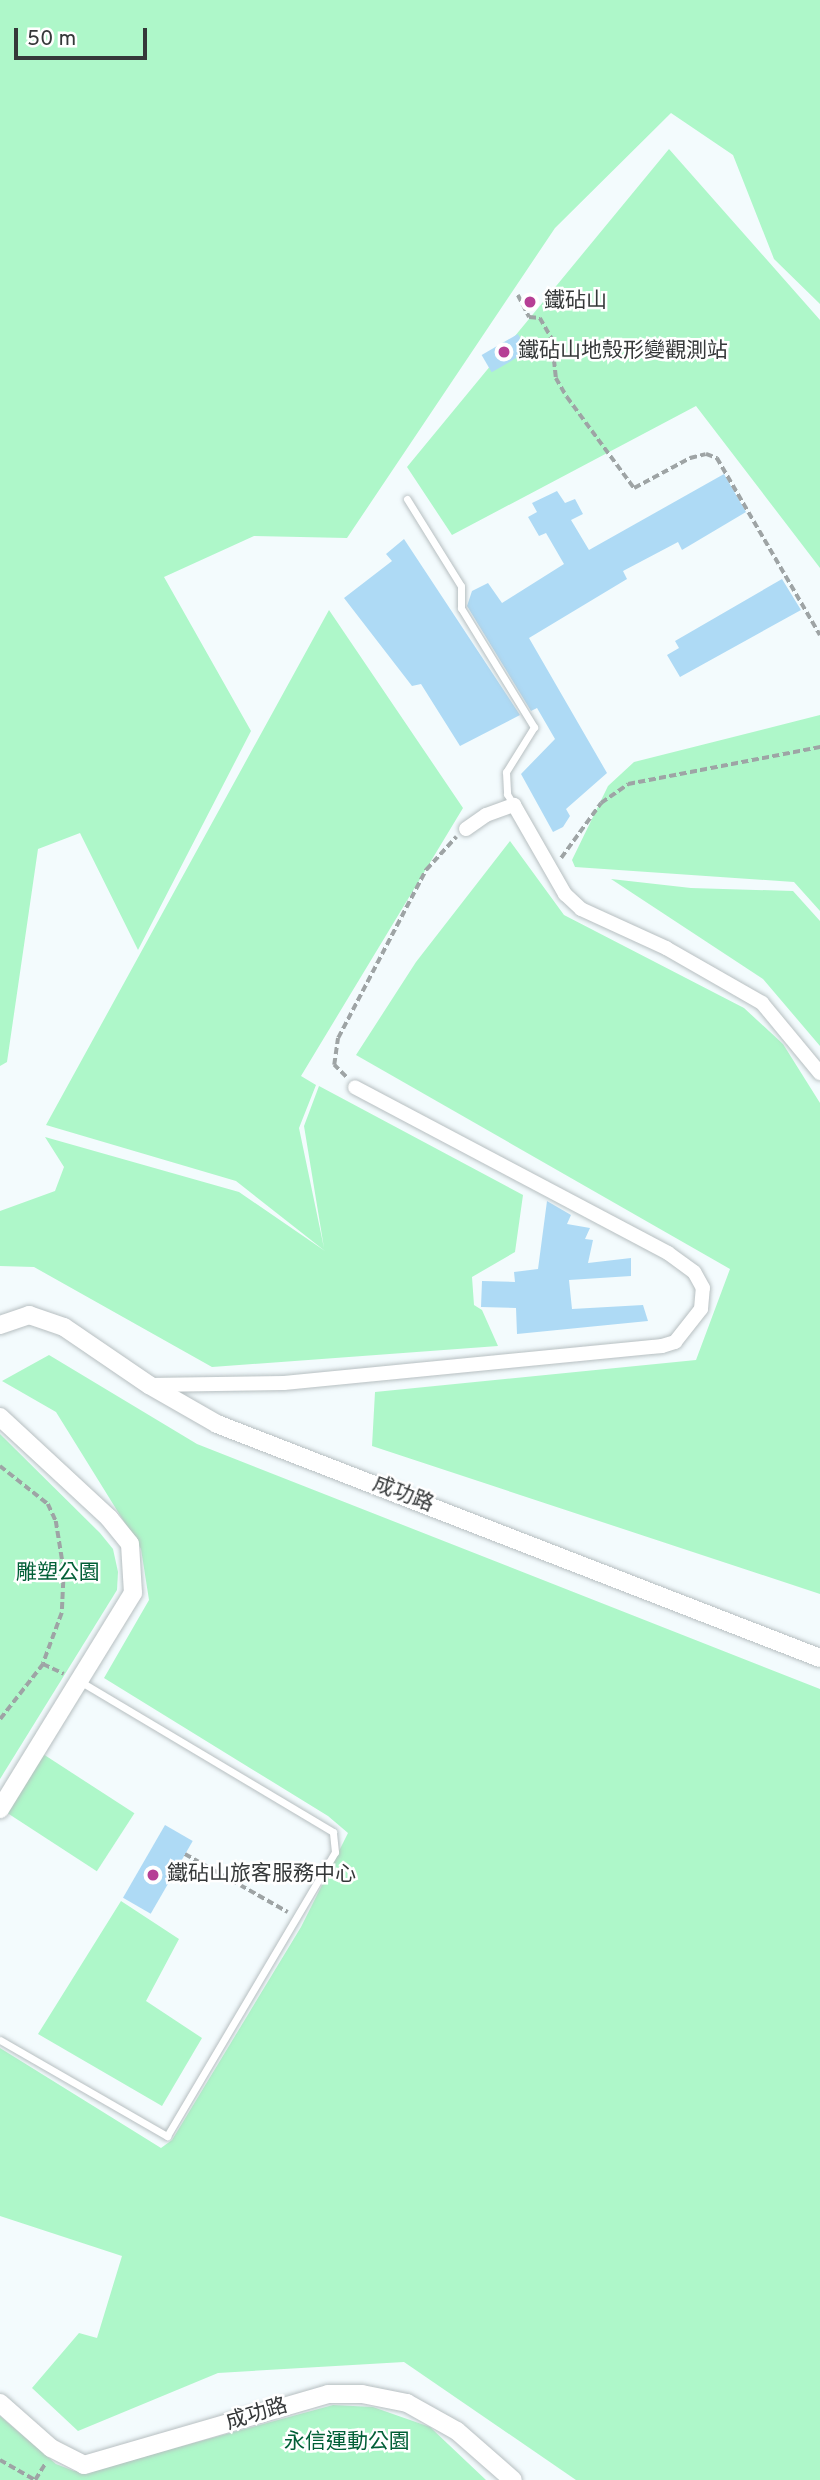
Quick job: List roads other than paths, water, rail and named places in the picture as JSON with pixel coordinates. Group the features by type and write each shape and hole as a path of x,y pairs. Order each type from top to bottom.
{"street":[{"path":"466,829 486,815 514,806 551,871 581,909 666,948 762,1003 820,1073"},
{"path":"149,1385 284,1383 662,1346 675,1342 701,1309 703,1288 694,1272 668,1253 355,1087"},
{"name":"成功路","path":"0,1325 29,1315 64,1327 149,1385 217,1424 820,1658"},
{"path":"0,1417 109,1518 130,1544 133,1593 0,1809"},
{"name":"成功路","path":"0,2403 51,2448 84,2465 328,2394 362,2394 407,2403 457,2431 513,2480"}],"lane":[{"path":"407,499 461,586 461,608 534,727 506,772 507,794 514,806"},
{"path":"0,2040 167,2136 335,1852 333,1832 79,1681"}],"place":[{"name":"鐵砧山","path":"530,302"},
{"name":"鐵砧山地殼形變觀測站","path":"504,352"},
{"name":"鐵砧山旅客服務中心","path":"153,1875"}],"park label":[{"name":"雕塑公園","path":"58,1574"},
{"name":"永信運動公園","path":"347,2443"}]}
